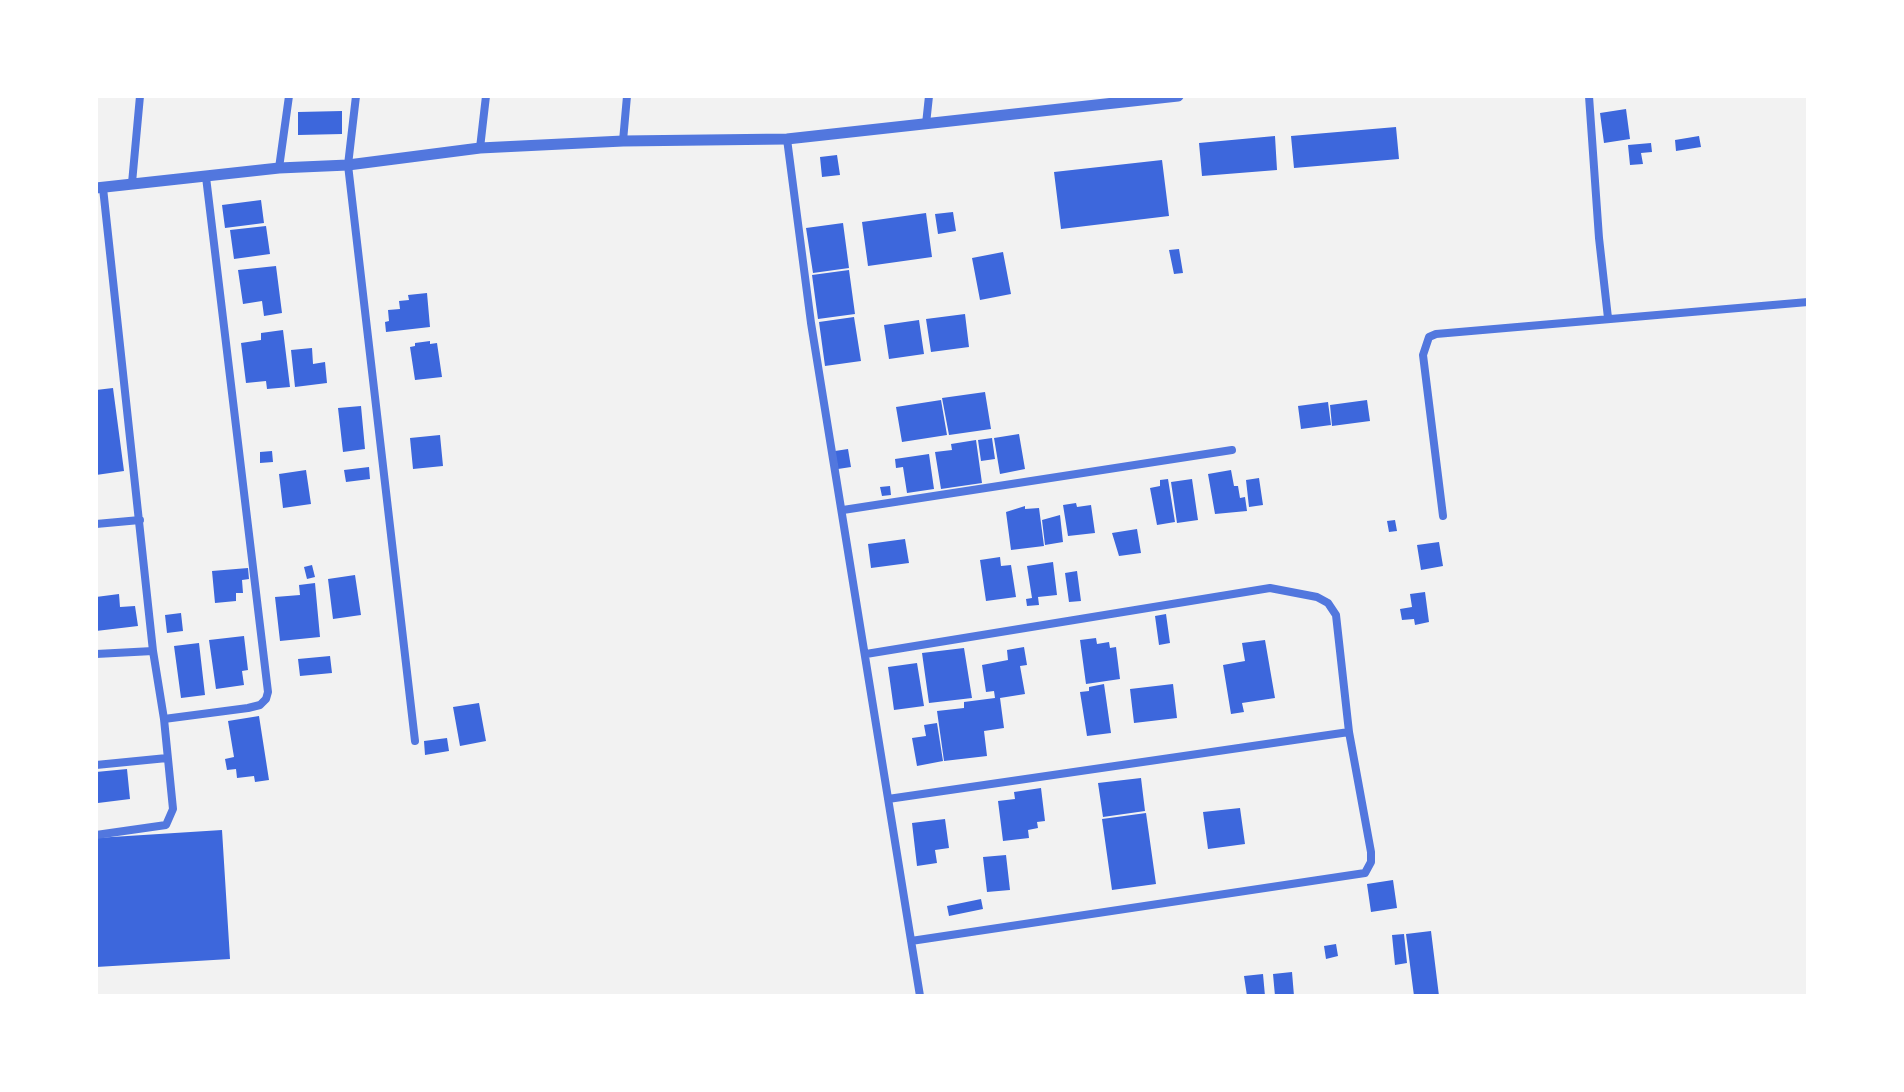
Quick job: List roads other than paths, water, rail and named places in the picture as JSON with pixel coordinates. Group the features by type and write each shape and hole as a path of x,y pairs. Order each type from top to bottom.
{"street":[{"path":"132,183 140,96"},
{"path":"279,168 289,96"},
{"path":"356,96 348,165 415,741"},
{"path":"480,148 486,96"},
{"path":"623,141 627,96"},
{"path":"926,124 929,96"},
{"path":"96,835 166,825 173,809 99,188 279,168 348,165 480,148 623,141 787,139 1178,96"},
{"path":"1589,96 1608,318"},
{"path":"787,139 811,323 920,996"},
{"path":"164,719 260,705 268,692 206,177"},
{"path":"1443,516 1424,369 1423,355 1429,337 1608,318 1808,302"},
{"path":"843,510 1232,450"},
{"path":"96,524 140,520"},
{"path":"866,654 1270,588 1317,597 1328,603 1336,615 1349,732 1371,852 1371,862 1365,873 911,941"},
{"path":"96,654 153,651"},
{"path":"888,799 1349,732"},
{"path":"96,765 167,758"}]}
